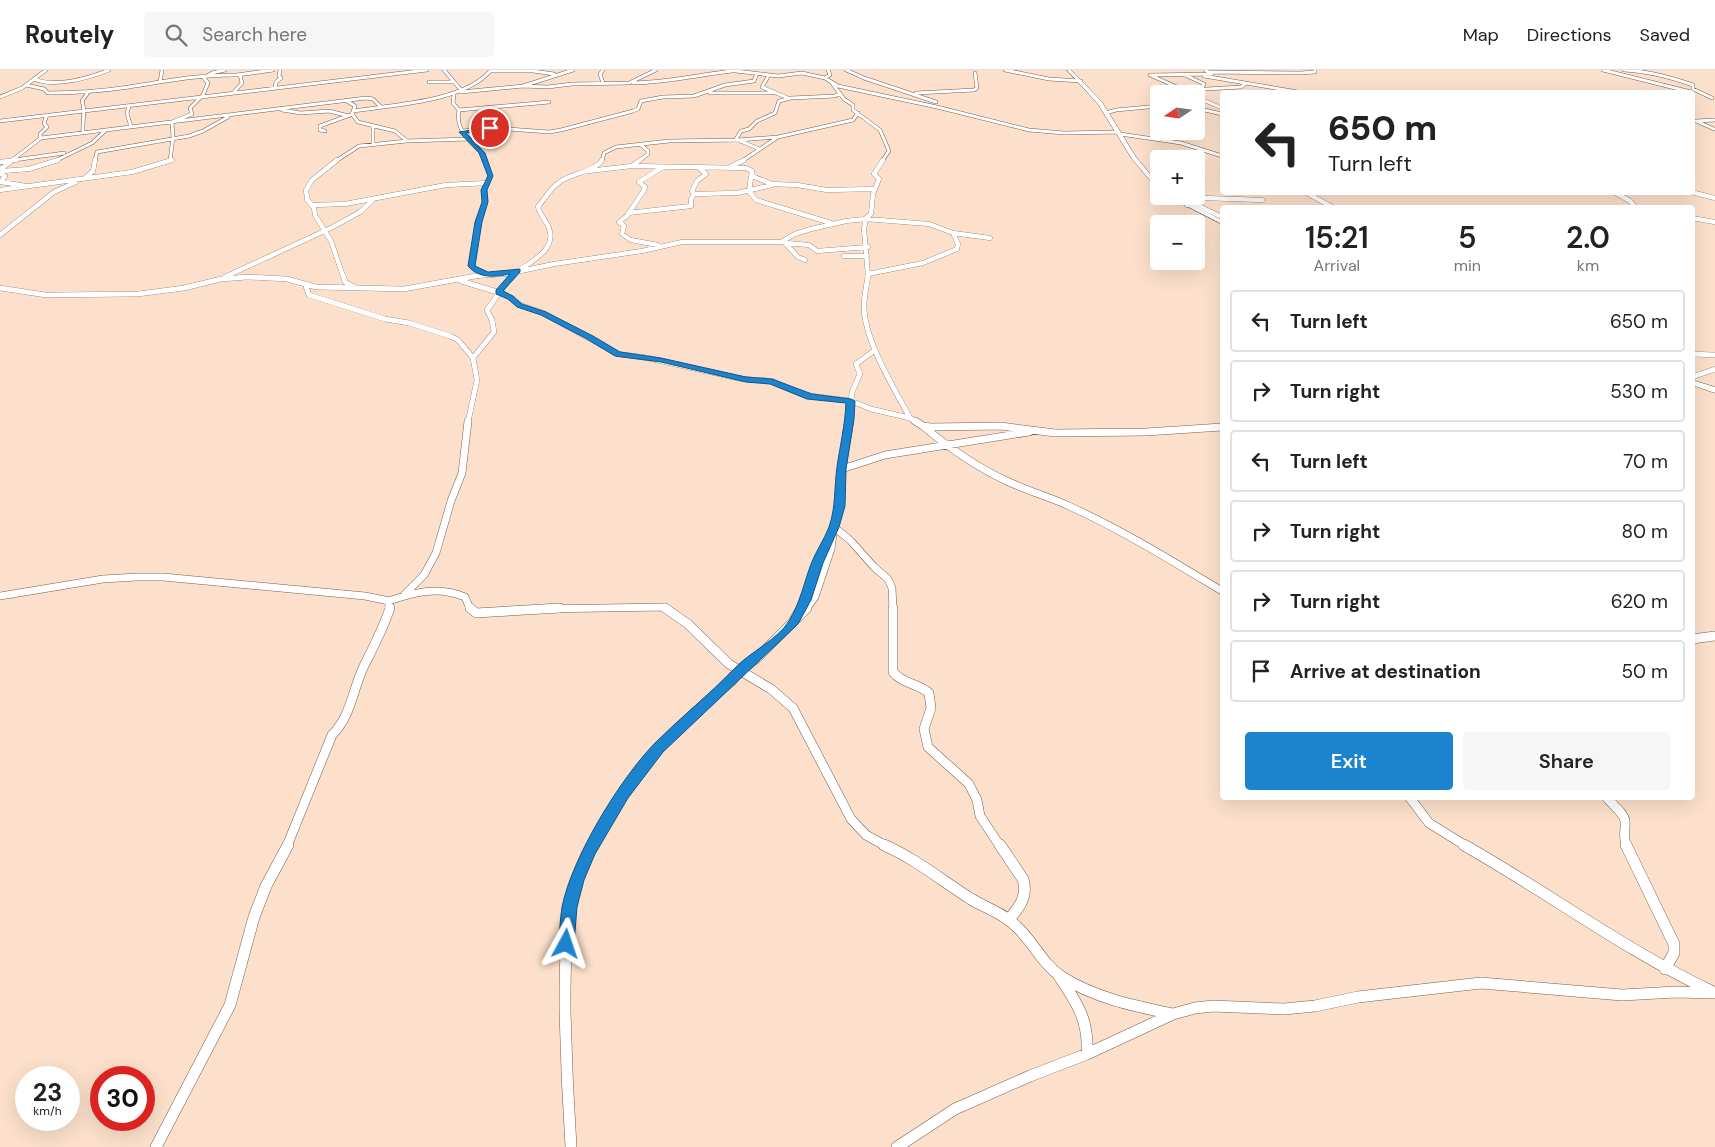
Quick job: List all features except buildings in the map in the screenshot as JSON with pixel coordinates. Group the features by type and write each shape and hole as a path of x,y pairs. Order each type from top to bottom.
{"main road":[{"path":"1069,70 1106,113 1134,158 1150,178"},
{"path":"1192,205 1220,221"},
{"path":"1695,383 1715,390"}],"street":[{"path":"0,97 26,85 46,70"},
{"path":"34,79 41,82 82,78 109,70"},
{"path":"160,82 162,71 169,70"},
{"path":"191,115 190,108 202,97 208,84 203,79 212,73 225,70"},
{"path":"44,89 45,92 57,94 89,92 160,82 273,70"},
{"path":"275,88 276,82 281,78 279,76 280,70"},
{"path":"0,121 427,70"},
{"path":"444,70 454,82 457,92 453,103 458,110 456,119 462,132 485,158 490,176 484,190 485,202 478,222 471,263 475,270 497,275 517,270 642,251 682,242 785,242 809,245 817,251 868,247"},
{"path":"457,92 491,70 535,71 556,75"},
{"path":"523,86 573,70"},
{"path":"603,70 600,74 603,83"},
{"path":"629,83 656,70"},
{"path":"726,70 758,71 769,75 782,76 802,73 825,78 838,86 937,107 1029,130 1064,133 1120,133 1181,143 1220,155"},
{"path":"825,78 830,75 828,70"},
{"path":"846,70 904,92 955,107"},
{"path":"999,72 1006,70 1081,82"},
{"path":"1165,70 1174,73"},
{"path":"1205,70 1210,72 1315,72 1315,70"},
{"path":"1604,70 1655,72 1693,85 1692,88 1714,98"},
{"path":"1604,70 1681,90"},
{"path":"325,131 320,130 320,126 352,114 381,107 423,102 457,92 523,86 545,87 603,83 663,82 669,79 698,78 709,74 736,71"},
{"path":"462,132 496,128 555,131 638,109 644,100 689,96 718,89 725,84 750,83 754,81 758,71"},
{"path":"904,92 926,94 974,90 977,88 975,72"},
{"path":"1170,85 1150,74 1212,74 1210,72"},
{"path":"1181,73 1204,85"},
{"path":"1196,74 1286,90"},
{"path":"233,93 242,83 241,76 238,75"},
{"path":"769,75 762,87 788,98"},
{"path":"1640,79 1647,85"},
{"path":"429,82 454,82"},
{"path":"832,83 858,113 880,130 889,151 885,160 874,173 878,180 874,189 872,210 866,218 864,229 868,247 865,314 875,350 910,418"},
{"path":"1205,88 1242,87 1246,83"},
{"path":"26,85 57,94"},
{"path":"82,102 89,92"},
{"path":"708,92 773,93"},
{"path":"738,140 736,139 741,132 749,129 758,120 775,113 778,102 788,98 835,96 840,93"},
{"path":"1695,94 1714,98"},
{"path":"2,172 3,167 15,160 40,139 344,100 371,98 381,107"},
{"path":"77,100 82,102 85,109 81,126 83,133"},
{"path":"344,100 354,104 356,107 352,114"},
{"path":"1205,101 1220,107"},
{"path":"458,110 549,102"},
{"path":"129,106 127,113 131,127"},
{"path":"1106,113 1114,110 1150,107"},
{"path":"268,110 289,114 329,111 352,114 358,122 397,132 407,141"},
{"path":"1205,110 1220,114"},
{"path":"473,358 494,332 492,320 487,310 498,292 517,270 540,257 547,247 550,232 538,210 539,205 560,180 601,163 604,153 616,147 692,140 738,140 778,137 853,120 858,113"},
{"path":"82,149 97,152 175,139 203,131 237,114"},
{"path":"40,139 40,134 47,128 44,123 47,115"},
{"path":"172,122 191,115 196,117 195,119"},
{"path":"1714,129 1696,122 1715,120"},
{"path":"0,190 132,172 164,165 172,160 171,151 175,139 172,122"},
{"path":"373,126 373,144"},
{"path":"1702,129 1714,129"},
{"path":"2,172 36,167 76,152 95,142 106,130"},
{"path":"729,167 750,157 778,137"},
{"path":"347,286 331,241 315,216 313,206 307,199 306,193 312,180 356,147 407,141 469,139"},
{"path":"738,140 759,149"},
{"path":"632,166 648,154 648,150 641,145"},
{"path":"0,162 76,152"},
{"path":"0,235 54,192 93,173 97,152"},
{"path":"585,171 632,166 750,169 752,176 749,190 754,198 762,203 831,224"},
{"path":"660,246 639,242 623,236 624,226 620,222 645,187 639,182 663,167"},
{"path":"628,213 689,206 692,204 691,199 694,194 692,191 696,182 706,174 698,167"},
{"path":"2,172 1,174 5,176 1,182 26,186"},
{"path":"752,176 772,184 797,185 827,190 874,189"},
{"path":"313,206 341,205 374,200 440,186 487,183"},
{"path":"694,194 725,194 765,188 772,184"},
{"path":"1695,193 1715,198"},
{"path":"1310,195 1329,205"},
{"path":"1619,195 1633,205"},
{"path":"1205,199 1246,202 1262,200"},
{"path":"1,287 40,294 117,293 184,288 221,278 324,231 360,212 374,200"},
{"path":"1193,205 1220,216"},
{"path":"785,242 795,234 831,224 866,218 929,224 953,233 990,238"},
{"path":"1695,219 1715,222"},
{"path":"868,274 923,263 957,249 958,244 953,233"},
{"path":"785,242 798,258 805,260"},
{"path":"844,256 867,256"},
{"path":"221,278 280,278 316,287 364,286 404,289 486,274"},
{"path":"454,281 472,283 498,292 520,305 543,313 590,337 618,354 654,359 746,379 772,382 810,397 851,401 871,409 910,418 923,426 944,444 975,464 1008,482 1068,506 1120,531 1220,590"},
{"path":"156,1147 230,1005 257,909 266,886 289,842 332,735 342,726 348,714 362,670 382,632 393,600 409,591 435,556 450,503 459,484 466,447 467,423 476,385 476,373 473,358 458,340 409,323 385,319 309,295 305,284"},
{"path":"571,1147 566,1062 565,956 570,907 577,880 589,851 606,820 658,748 802,615 815,597 831,549 834,527 840,506 842,469 850,419 852,389 860,374 857,362 875,350"},
{"path":"1695,354 1715,355"},
{"path":"1695,376 1715,369"},
{"path":"923,426 987,425 1038,432"},
{"path":"842,469 867,458 985,436 1038,432 1113,433 1220,427"},
{"path":"834,527 851,541 891,584 893,595 893,672 899,679 920,686 929,693 931,708 924,734 928,747 969,784 980,816 1023,879 1026,886 1024,898 1009,919"},
{"path":"0,596 103,579 158,577 393,600 412,592 426,590 460,594 465,597 471,610 476,613 569,607 664,607 688,624 729,664 780,695 793,708 843,807 862,833 868,838 915,860 972,900 1009,919 1026,936 1042,959 1059,976 1083,1013 1089,1038 1087,1054"},
{"path":"1695,638 1715,636"},
{"path":"1412,800 1429,823 1515,874 1665,969 1715,993"},
{"path":"1609,800 1623,817 1625,822 1623,835 1625,842 1644,878 1674,944 1674,953 1665,969"},
{"path":"1059,976 1102,996 1131,1005 1173,1014"},
{"path":"898,1147 955,1108 1087,1054 1173,1014 1195,1008 1213,1006 1276,1009 1315,1006 1358,997 1470,984 1622,995 1676,992 1715,993"}],"route":[{"path":"490,128 462,132 482,153 490,176 484,188 485,202 478,222 472,266 483,274 506,274 517,270 498,292 520,305 543,313 557,322 590,337 612,352 624,356 661,360 746,379 763,380 810,397 851,401 842,469 840,506 834,527 817,563 805,600 792,624 658,748 624,794 606,820 589,851 577,880 570,907 566,944"}]}
